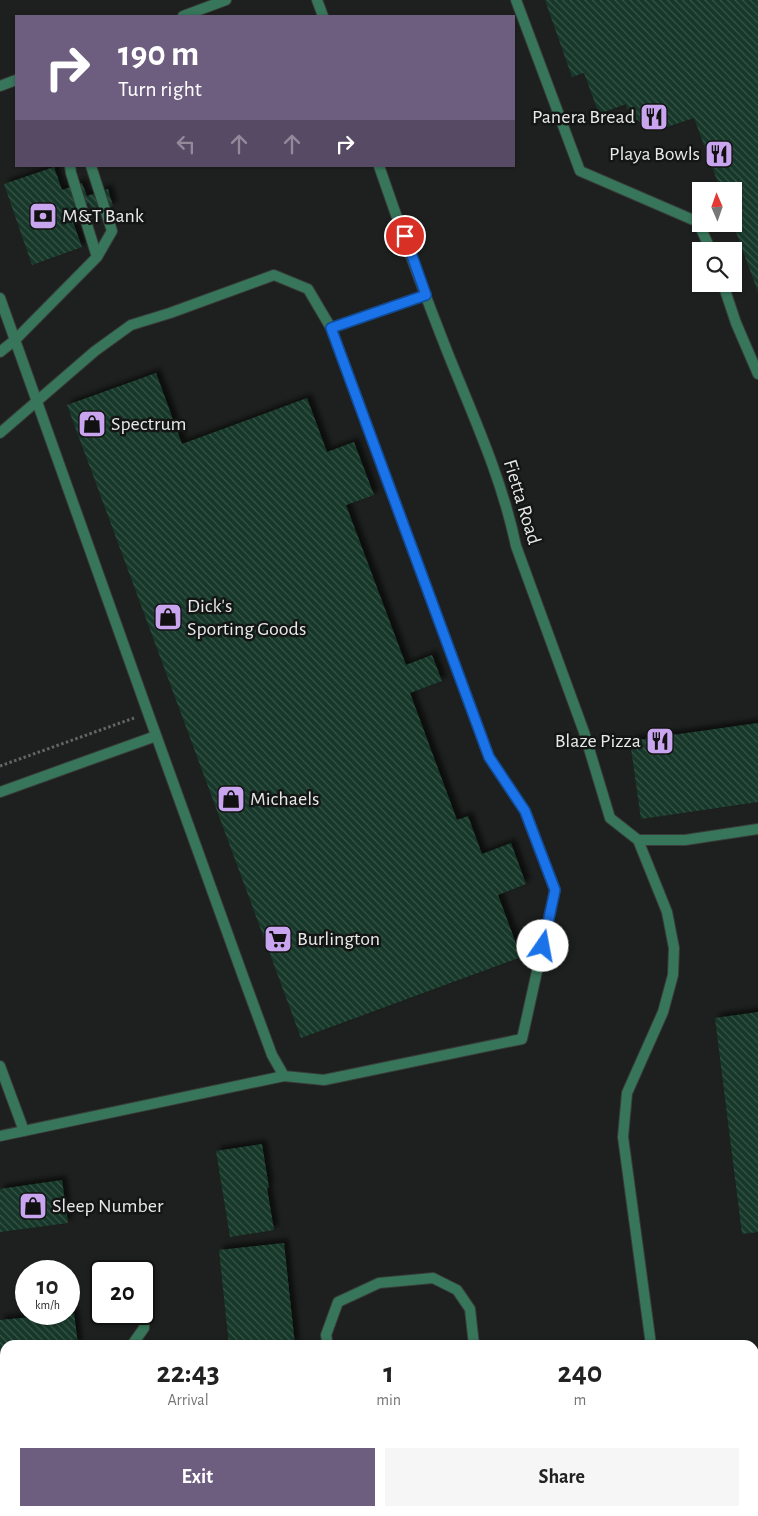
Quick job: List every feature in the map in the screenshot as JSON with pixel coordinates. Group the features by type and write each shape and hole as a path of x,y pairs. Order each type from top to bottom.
{"lane":[{"path":"187,15 226,0"},
{"path":"317,0 323,15"},
{"path":"516,0 580,171 698,222 707,242"},
{"path":"0,86 15,80"},
{"path":"70,167 97,257"},
{"path":"0,352 15,340 97,257 112,232 91,167"},
{"name":"Fietta Road","path":"379,167 448,353 496,472 510,514 516,546 584,732 610,818 638,840"},
{"path":"0,433 95,351 130,325 170,313 274,275 308,289 331,328 489,757 525,811 555,890 522,1038 324,1080 284,1076 0,1136"},
{"path":"726,292 736,323 758,374"},
{"path":"331,328 426,295"},
{"path":"0,298 272,1055 284,1076"},
{"path":"0,792 156,736"},
{"path":"650,1340 623,1137 627,1094 663,1012 673,975 674,948 667,912 638,840 685,840 758,829"},
{"path":"0,1066 24,1131"},
{"path":"327,1340 326,1335 338,1302 379,1283 433,1278 457,1290 470,1309 473,1340"},
{"path":"136,1340 144,1325"}],"path":[{"path":"0,766 148,713"}],"building":[{"path":"545,0 758,0 758,292 742,248 742,242 740,242 736,232 742,232 742,182 718,182 694,118 658,130 646,126 636,119 631,107 627,109 626,104 599,114 584,73 572,77"},
{"path":"54,167 62,190 82,183 87,196 108,189 113,206 93,213 89,203 69,211 82,247 32,265 4,184"},
{"path":"156,373 182,444 307,398 327,452 354,442 374,495 346,505 406,665 432,655 442,681 410,693 457,820 468,816 482,854 511,843 526,884 498,895 521,957 301,1038 67,405"},
{"path":"758,723 758,802 641,819 630,741"},
{"path":"758,1012 758,1232 742,1234 715,1018"},
{"path":"262,1144 274,1230 230,1237 216,1151"},
{"name":"Sleep Number","path":"62,1180 68,1223 0,1232 0,1189"},
{"path":"284,1243 294,1340 228,1340 219,1250"},
{"path":"15,1319 15,1325 76,1325 77,1340 0,1340 0,1320"}],"place":[{"name":"Panera Bread","path":"654,117"},
{"name":"Playa Bowls","path":"719,154"},
{"name":"M&T Bank","path":"43,216"},
{"name":"Spectrum","path":"92,424"},
{"name":"Dick's Sporting Goods","path":"168,617"},
{"name":"Blaze Pizza","path":"660,741"},
{"name":"Michaels","path":"231,799"},
{"name":"Burlington","path":"278,939"},
{"name":"Sleep Number","path":"33,1206"}],"route":[{"path":"405,236 426,295 331,328 489,757 525,811 555,890 543,946"}]}
